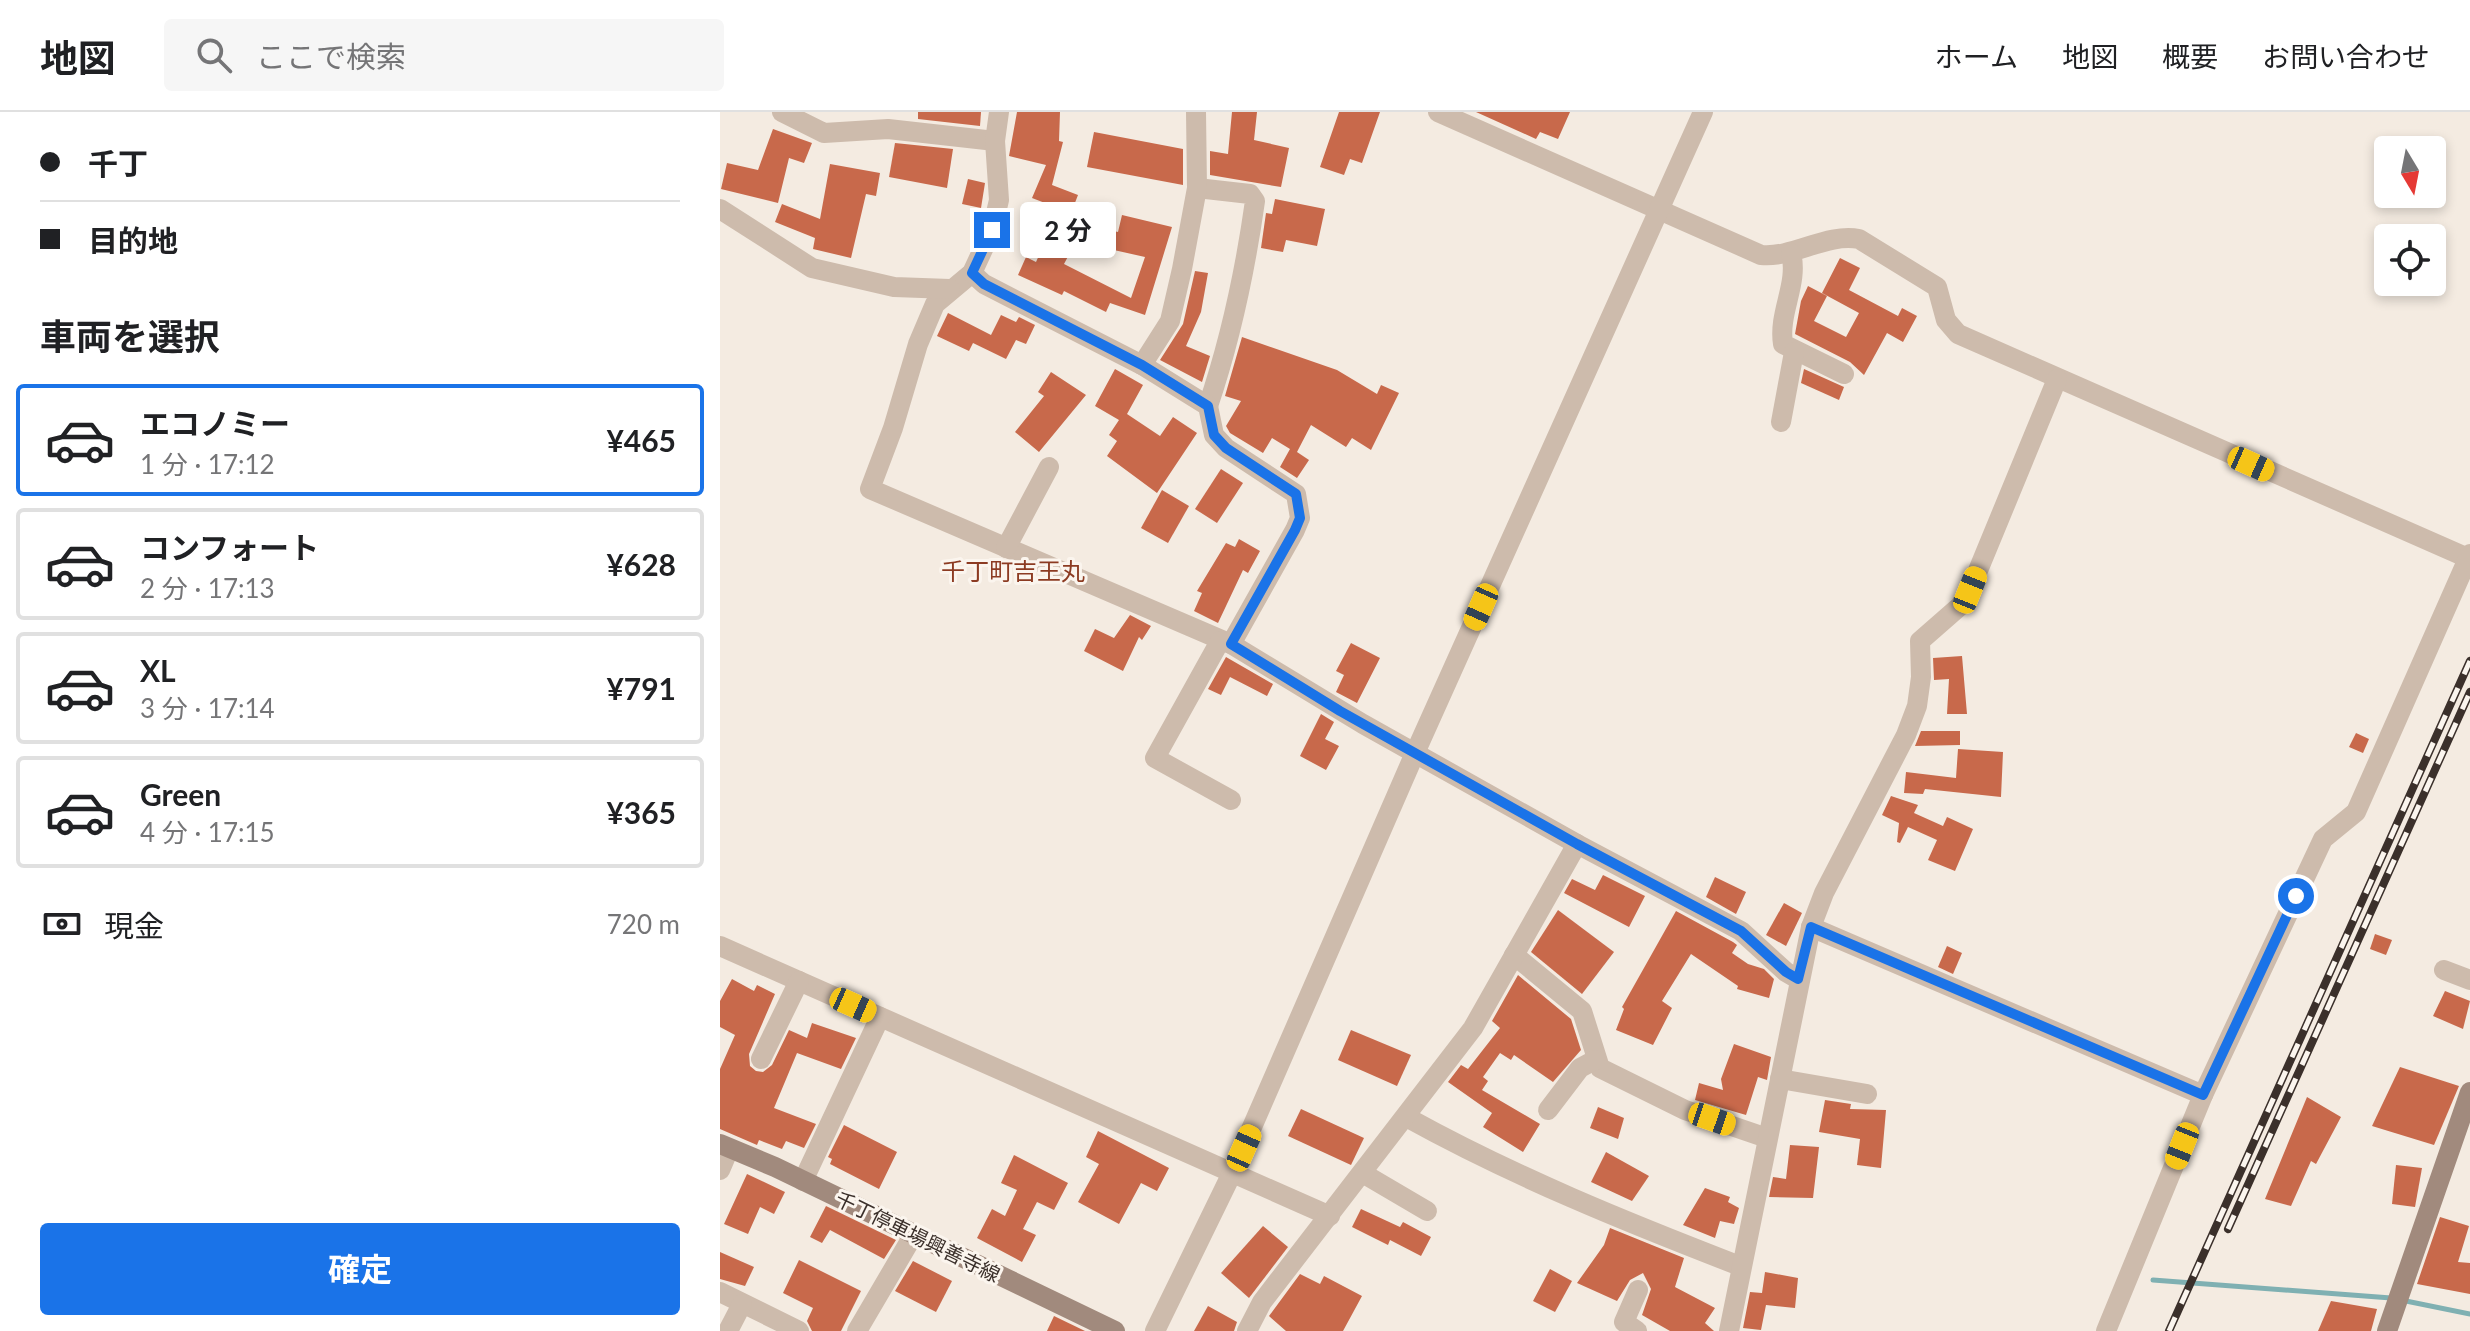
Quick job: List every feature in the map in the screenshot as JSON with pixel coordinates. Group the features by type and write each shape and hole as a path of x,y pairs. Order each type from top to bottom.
{"main road":[{"path":"2390,1323 2470,1092"},
{"name":"千丁停車場興善寺線","path":"725,1147 803,1181 1107,1329"}],"street":[{"path":"782,112 824,133 888,129 995,141"},
{"path":"999,112 995,141 999,200 992,230 972,273 935,304 918,344 893,428 870,489 1225,643 1577,844 1741,931 1798,979"},
{"path":"1142,365 1170,321 1197,188 1196,112"},
{"path":"1438,112 1761,255 1791,253 1845,238 1859,239 1937,287 1946,320 1958,334 2469,556 2356,812 2323,839 2203,1095 2106,1331"},
{"path":"1155,1331 1232,1173 1415,753 1703,112"},
{"path":"1197,188 1250,194 1255,201 1244,278 1229,343 1208,406 1214,435 1226,448 1296,494 1300,518 1155,758 1231,800"},
{"path":"720,209 812,268 894,287 950,289"},
{"path":"1791,253 1796,270 1781,332 1783,344 1844,374"},
{"path":"972,273 984,284 1142,365 1208,406"},
{"path":"1781,422 1794,352"},
{"path":"1729,1331 1740,1266 1796,1013 1798,979 1811,927 1824,893 1912,720 1921,677 1920,641 1960,606 1970,590 2057,379"},
{"path":"1006,548 1049,467"},
{"path":"1247,1331 1262,1302 1408,1118 1473,1028 1577,844"},
{"path":"1811,927 2203,1095"},
{"path":"720,946 1330,1216"},
{"path":"1514,955 1582,1011 1600,1068 1685,1110 1767,1138"},
{"path":"2444,970 2470,980"},
{"path":"761,1059 799,981"},
{"path":"803,1181 880,1017"},
{"path":"1548,1110 1580,1068 1595,1060"},
{"path":"1780,1079 1867,1094"},
{"path":"1408,1118 1493,1165 1579,1203 1740,1266"},
{"path":"720,1170 725,1147"},
{"path":"1364,1174 1427,1211"},
{"path":"857,1331 914,1234"},
{"path":"1637,1331 1624,1322 1638,1290"},
{"path":"720,1292 799,1331"},
{"path":"728,1331 742,1304"}],"building":[{"path":"918,112 981,112 980,126 918,119"},
{"path":"1017,112 1060,112 1059,141 1063,142 1052,185 1078,195 1071,213 1032,198 1046,165 1009,156"},
{"path":"1232,112 1257,112 1254,140 1289,148 1281,187 1210,175 1210,151 1228,154"},
{"path":"1339,112 1380,112 1362,163 1350,159 1344,175 1320,167"},
{"path":"1476,112 1570,112 1558,139 1540,132 1536,139"},
{"path":"773,129 812,143 804,163 789,158 778,203 721,189 727,163 758,170"},
{"path":"1094,132 1183,149 1183,185 1087,167"},
{"path":"895,143 953,149 947,188 889,177"},
{"path":"830,164 880,173 876,196 866,194 851,258 813,249 815,238 775,222 782,204 820,219"},
{"path":"968,179 985,183 981,208 962,204"},
{"path":"1275,199 1325,209 1317,246 1286,240 1283,252 1261,248 1266,213 1272,214"},
{"path":"1122,215 1172,227 1145,315 1110,303 1106,312 1064,291 1062,295 1018,275 1026,257 1036,262 1047,238 1072,249 1064,264 1131,298 1145,257 1096,246 1101,228 1118,232"},
{"path":"1840,258 1860,268 1849,290 1898,316 1902,308 1917,316 1903,342 1887,333 1864,375 1850,362 1795,334 1801,301 1808,286 1827,296 1814,321 1846,337 1859,313 1822,293"},
{"path":"1195,271 1208,273 1201,312 1186,346 1210,356 1202,382 1160,360 1183,324"},
{"path":"948,313 991,335 1001,315 1016,322 1019,317 1035,325 1026,344 1016,340 1006,359 973,343 969,351 937,336"},
{"path":"1242,337 1337,370 1377,394 1381,385 1399,393 1371,450 1352,438 1346,447 1311,425 1297,452 1309,460 1297,478 1280,467 1290,449 1272,438 1263,453 1230,433 1226,426 1241,401 1225,396"},
{"path":"1115,369 1143,385 1127,414 1160,436 1173,417 1197,433 1157,493 1107,456 1117,441 1109,435 1119,420 1095,406"},
{"path":"1804,369 1844,387 1839,400 1801,383"},
{"path":"1051,372 1086,395 1039,452 1015,432 1044,396 1038,392"},
{"path":"1221,469 1243,483 1217,523 1195,509"},
{"path":"1162,490 1189,506 1168,543 1141,528"},
{"path":"1239,539 1260,551 1248,573 1243,570 1218,623 1194,611 1202,593 1197,591 1226,543 1235,547"},
{"path":"1130,615 1151,626 1142,640 1139,637 1123,671 1084,651 1095,629 1114,638"},
{"path":"1351,643 1380,658 1357,703 1336,692 1344,675 1336,671"},
{"path":"1962,656 1967,714 1947,714 1949,679 1934,680 1933,658"},
{"path":"1226,657 1273,684 1267,696 1230,677 1221,695 1208,689"},
{"path":"1321,714 1334,722 1325,739 1339,746 1326,770 1300,756"},
{"path":"1921,731 1960,731 1960,745 1915,746"},
{"path":"2356,733 2369,739 2363,753 2349,747"},
{"path":"1958,749 2003,752 2001,797 1925,789 1923,794 1904,793 1906,772 1956,778"},
{"path":"1891,796 1918,805 1914,813 1943,826 1947,817 1973,829 1955,871 1928,860 1937,840 1908,827 1900,843 1897,842 1899,823 1882,815"},
{"path":"1603,875 1645,896 1629,927 1564,893 1572,879 1595,890"},
{"path":"1715,877 1746,892 1736,914 1706,897"},
{"path":"1784,903 1802,913 1786,946 1766,935"},
{"path":"1558,910 1614,952 1582,994 1531,952"},
{"path":"1676,911 1733,942 1737,945 1732,953 1748,964 1764,969 1774,979 1769,998 1737,989 1738,986 1691,954 1662,1001 1672,1008 1653,1045 1616,1030 1624,1009 1622,1007"},
{"path":"2375,934 2392,940 2386,955 2370,949"},
{"path":"1947,946 1962,953 1953,974 1938,967"},
{"path":"1518,975 1571,1019 1581,1050 1553,1082 1514,1055 1511,1060 1500,1053 1483,1077 1488,1081 1482,1090 1540,1124 1523,1152 1483,1127 1492,1113 1448,1082 1461,1065 1468,1069 1500,1028 1492,1021"},
{"path":"732,979 754,991 757,985 775,994 749,1054 750,1066 756,1071 763,1072 772,1065 789,1030 807,1038 812,1023 856,1038 841,1069 797,1053 774,1108 816,1124 804,1148 786,1141 782,1149 759,1140 757,1145 720,1129 720,1069 735,1035 720,1027 720,1001"},
{"path":"2445,991 2470,1001 2463,1029 2433,1016"},
{"path":"1351,1030 1411,1055 1397,1086 1338,1060"},
{"path":"1734,1044 1771,1057 1767,1080 1758,1077 1746,1115 1695,1100 1699,1083 1723,1090 1721,1079"},
{"path":"2400,1067 2459,1086 2434,1145 2372,1126"},
{"path":"2307,1097 2341,1117 2316,1164 2311,1161 2291,1206 2265,1199"},
{"path":"1825,1100 1851,1104 1850,1109 1886,1110 1881,1168 1857,1165 1860,1139 1819,1132"},
{"path":"1598,1107 1624,1118 1618,1139 1590,1128"},
{"path":"1301,1109 1364,1138 1351,1165 1288,1136"},
{"path":"844,1125 897,1152 879,1189 830,1164 832,1159 828,1157"},
{"path":"1098,1131 1169,1168 1157,1191 1141,1183 1119,1224 1078,1202 1099,1164 1086,1157"},
{"path":"1790,1145 1819,1147 1813,1198 1769,1197 1773,1177 1786,1179"},
{"path":"1606,1152 1649,1176 1632,1201 1591,1182"},
{"path":"1014,1155 1068,1183 1054,1210 1037,1202 1023,1229 1036,1235 1022,1262 977,1238 992,1209 1005,1216 1017,1190 1001,1183"},
{"path":"2396,1165 2422,1168 2415,1207 2392,1204"},
{"path":"747,1174 785,1192 774,1214 760,1207 748,1234 724,1224"},
{"path":"1705,1188 1730,1197 1728,1202 1739,1208 1734,1224 1720,1221 1715,1238 1683,1225"},
{"path":"826,1206 896,1240 884,1259 830,1230 822,1243 810,1237"},
{"path":"1361,1209 1400,1227 1403,1222 1431,1237 1421,1256 1390,1240 1388,1245 1352,1227"},
{"path":"2440,1217 2469,1226 2458,1262 2470,1263 2470,1294 2417,1284"},
{"path":"1263,1226 1288,1247 1249,1298 1221,1273"},
{"path":"1610,1228 1684,1258 1675,1287 1715,1308 1705,1323 1714,1331 1670,1331 1642,1315 1651,1289 1643,1273 1630,1280 1617,1301 1577,1283 1604,1245"},
{"path":"720,1252 754,1267 745,1286 720,1279"},
{"path":"799,1260 861,1291 841,1331 812,1331 807,1321 813,1308 783,1293"},
{"path":"913,1261 952,1281 936,1312 895,1291"},
{"path":"1550,1269 1572,1281 1555,1312 1533,1301"},
{"path":"1765,1272 1798,1278 1795,1308 1766,1305 1761,1330 1743,1328 1750,1292 1762,1293"},
{"path":"1300,1274 1320,1284 1324,1276 1362,1296 1343,1331 1286,1331 1269,1316"},
{"path":"2331,1301 2377,1309 2371,1331 2318,1331"},
{"path":"1208,1306 1237,1322 1234,1331 1194,1331"},
{"path":"1054,1316 1085,1331 1047,1331"}],"waterway":[{"path":"2153,1280 2391,1298"},
{"path":"2401,1300 2470,1314"}],"railway":[{"path":"2169,1331 2470,661"},
{"path":"2228,1229 2470,692"}],"district":[{"name":"千丁町吉王丸","path":"1013,570"}],"route":[{"path":"992,230 972,273 984,284 1142,365 1208,406 1214,435 1226,448 1296,494 1300,518 1295,530 1231,644 1363,724 1577,844 1741,931 1798,979 1811,927 2203,1095 2296,896"}]}
